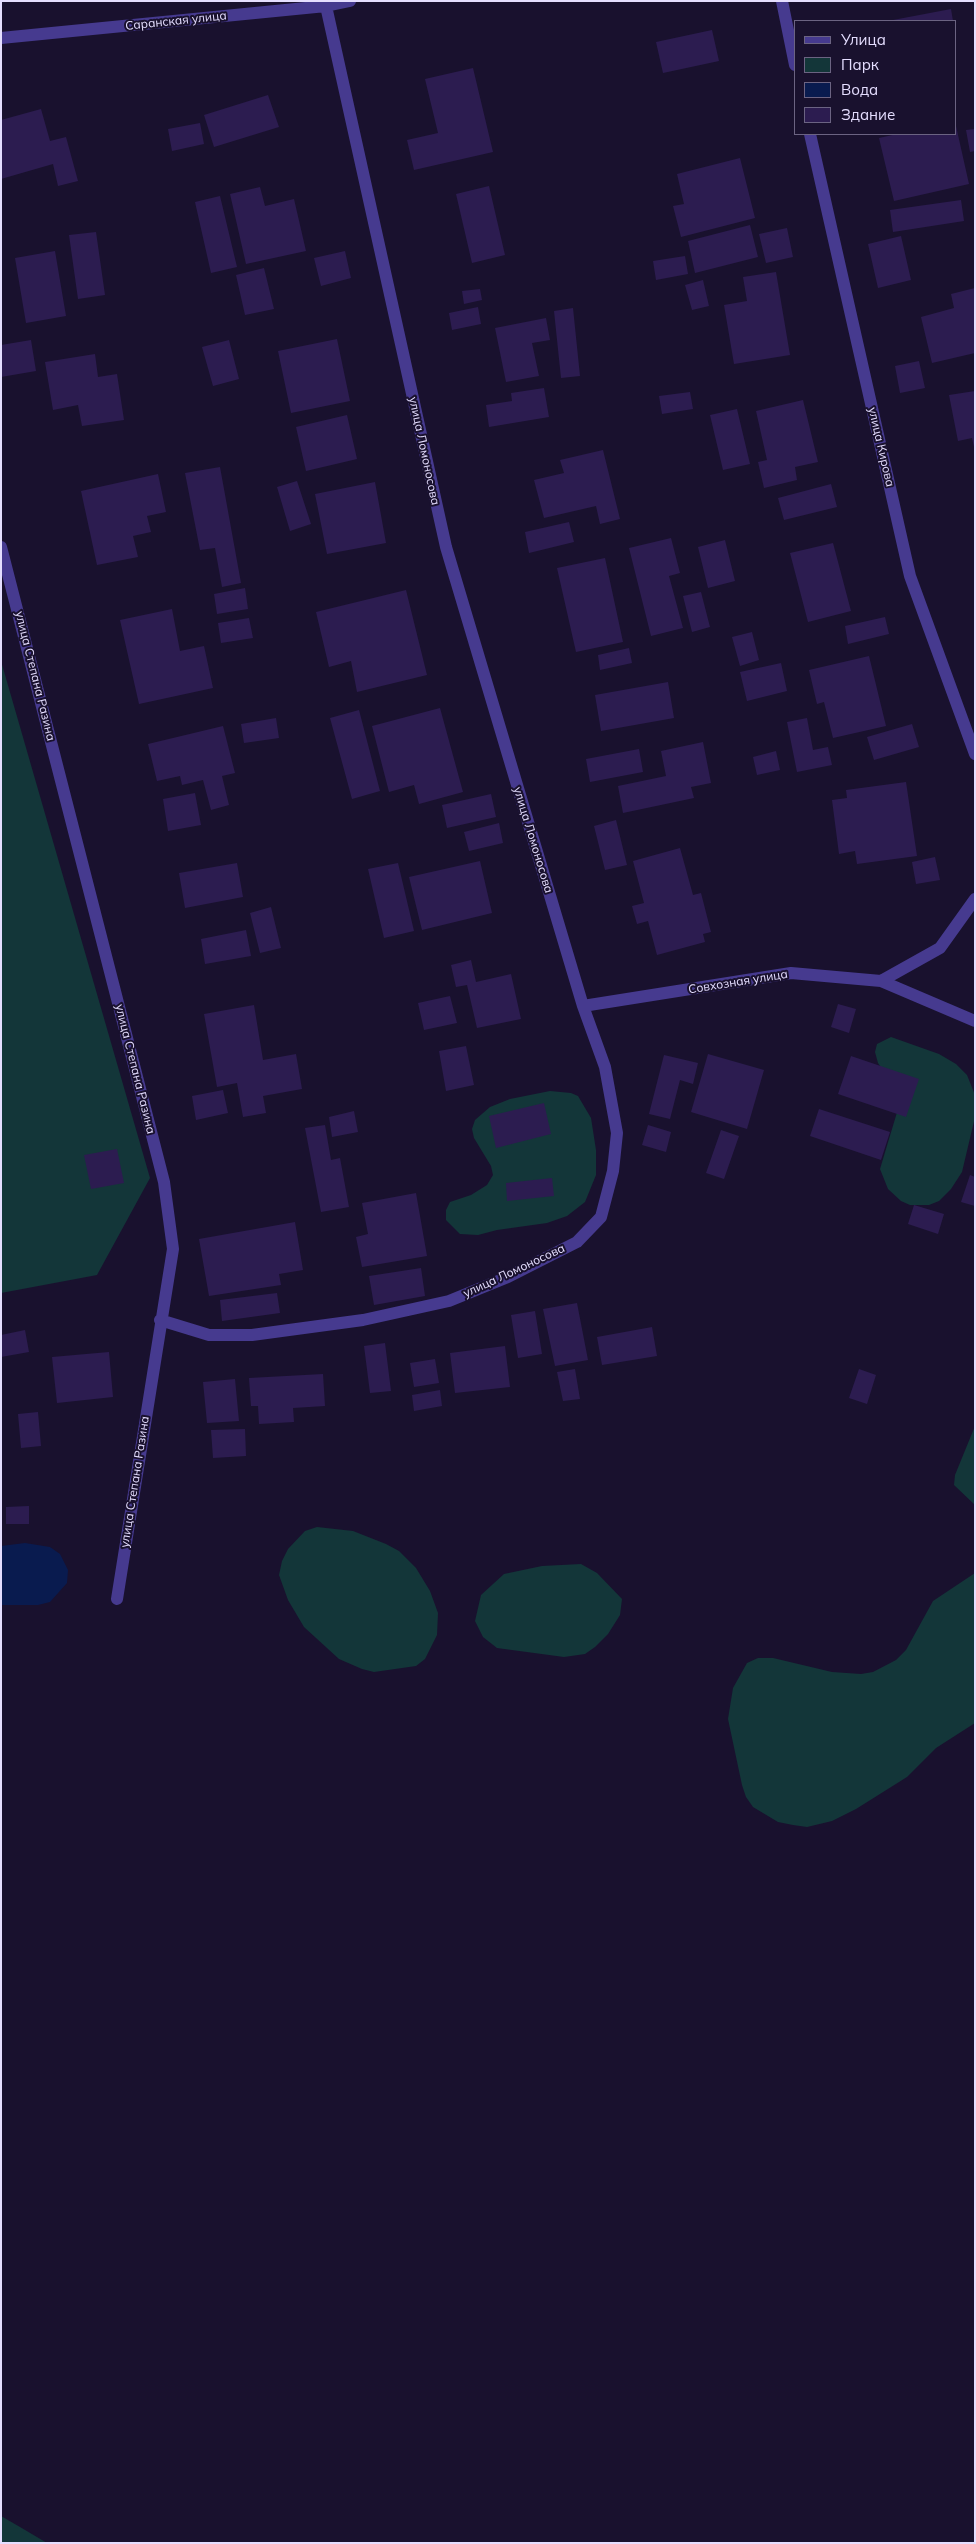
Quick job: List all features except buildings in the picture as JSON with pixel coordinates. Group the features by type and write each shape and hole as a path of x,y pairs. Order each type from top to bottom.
{"street":[{"name":"Саранская улица","path":"1,38 326,6 350,1"},
{"path":"782,1 794,60"},
{"name":"улица Ломоносова","path":"160,1320 209,1335 252,1335 363,1320 449,1301 508,1277 576,1242 601,1217 613,1170 617,1133 605,1067 583,1006 446,547 326,6"},
{"name":"улица Кирова","path":"810,135 910,576 975,754"},
{"name":"улица Степана Разина","path":"1,546 164,1182 173,1248 117,1599"},
{"path":"881,981 940,948 975,899"},
{"name":"Совхозная улица","path":"583,1006 791,973 881,981 975,1021"}],"green space":[{"path":"1,661 150,1178 97,1275 1,1293"},
{"path":"891,1037 939,1054 956,1064 967,1075 975,1095 975,1117 962,1172 951,1189 939,1201 929,1205 910,1205 901,1201 888,1189 880,1169 898,1109 889,1080 878,1063 875,1052 877,1044"},
{"path":"550,1091 571,1093 578,1096 591,1118 596,1150 596,1175 585,1202 567,1216 547,1223 497,1230 478,1235 460,1234 446,1220 446,1210 450,1202 471,1195 487,1185 493,1175 491,1166 474,1138 472,1129 475,1120 490,1107 510,1099"},
{"path":"975,1426 975,1505 954,1485 955,1475"},
{"path":"317,1527 353,1531 386,1544 399,1551 416,1568 430,1591 438,1613 437,1635 425,1659 416,1666 374,1672 362,1669 339,1659 304,1627 288,1600 279,1575 282,1561 288,1549 305,1531"},
{"path":"581,1564 597,1573 622,1599 620,1615 608,1634 595,1647 585,1654 564,1657 497,1648 483,1637 475,1621 481,1595 504,1574 542,1566"},
{"path":"975,1573 975,1723 936,1748 907,1777 856,1809 832,1821 807,1827 793,1825 778,1822 753,1807 746,1797 742,1785 728,1719 733,1688 747,1663 758,1658 773,1658 832,1672 861,1674 873,1672 896,1660 906,1650 933,1601"},
{"path":"1,2516 20,2527 47,2543 1,2543"}],"water":[{"path":"25,1543 50,1547 60,1554 68,1570 67,1583 50,1602 38,1605 1,1605 1,1546"}]}
